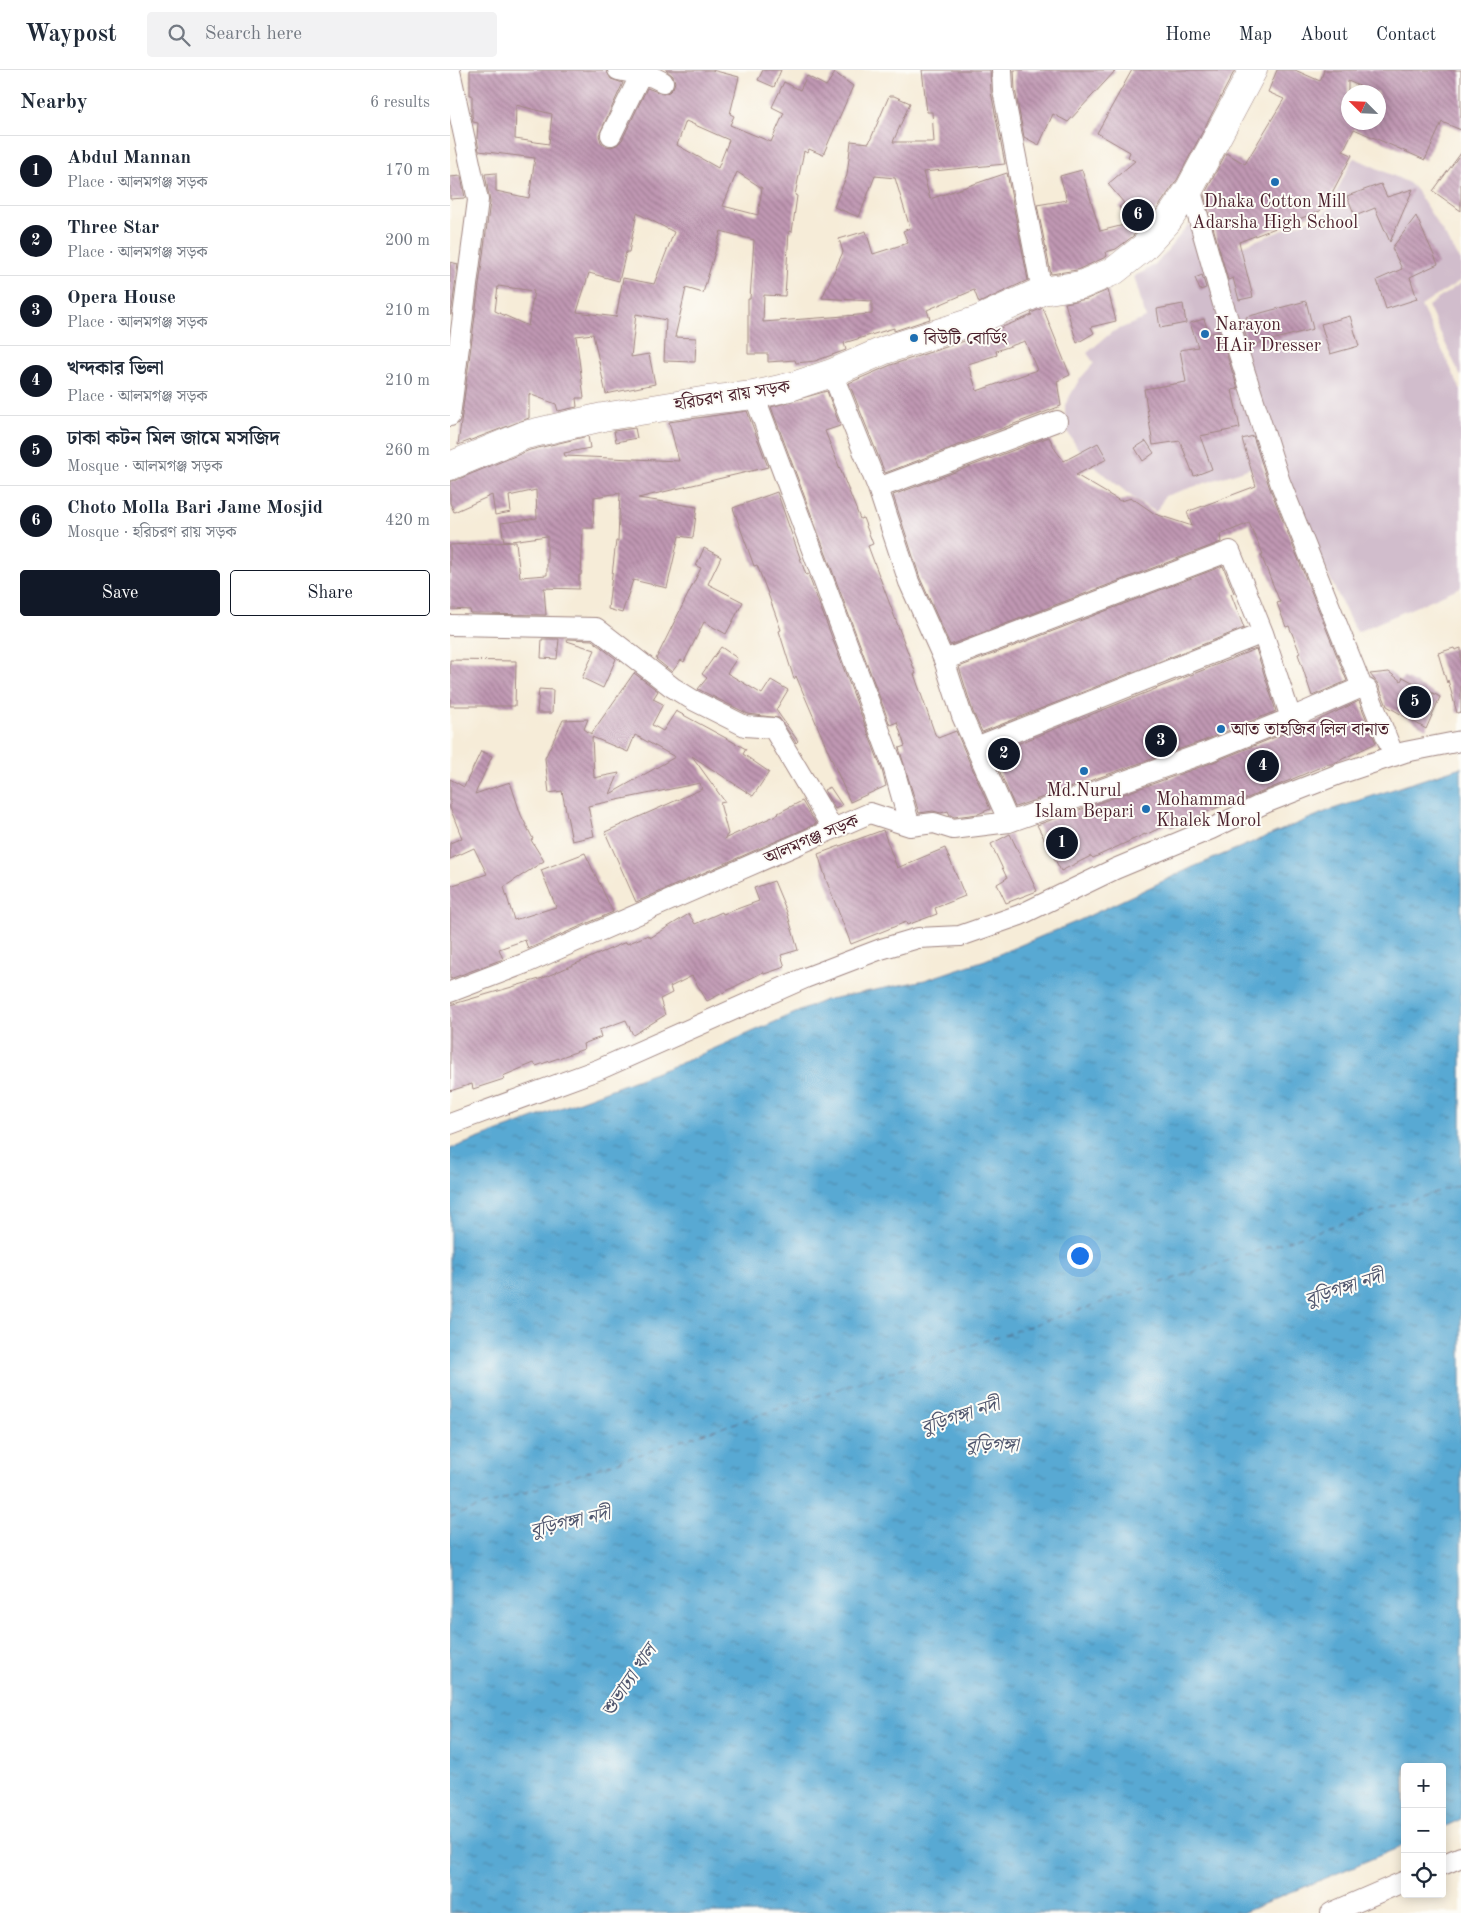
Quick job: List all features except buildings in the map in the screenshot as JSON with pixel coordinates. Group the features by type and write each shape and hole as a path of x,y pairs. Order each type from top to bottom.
{"main road":[{"name":"হরিচরণ রায় সড়ক","path":"450,466 525,435 603,417 708,400 754,395 793,386 832,374 885,350 978,320 1042,291 1081,285 1114,271 1143,248 1167,222 1190,188 1253,70"}],"street":[{"path":"618,70 641,72 663,82"},
{"path":"1002,70 1003,90 1042,291"},
{"path":"450,71 478,200 454,354 450,416"},
{"path":"611,135 641,72"},
{"path":"1190,188 1223,304 1280,482 1362,687 1367,689 1394,756"},
{"path":"832,374 878,488 909,582 944,660 962,716 1009,822"},
{"path":"754,395 893,766 910,826"},
{"path":"878,488 1057,421"},
{"path":"944,660 1230,551 1263,632 1292,718"},
{"path":"450,625 596,628 672,687 693,700 745,726 772,728 833,829"},
{"path":"976,747 1263,632"},
{"name":"আলমগঞ্জ সড়ক","path":"450,992 526,962 870,813 910,826 934,823 953,829 1009,822 1207,752 1292,718 1362,687"},
{"path":"450,1124 600,1069 805,978 881,949 918,938 960,936 1020,915 1115,869 1211,829 1265,803 1339,774 1394,756 1461,740"},
{"path":"1446,1863 1461,1857"},
{"path":"1331,1913 1401,1883"}],"shaded area":[{"path":"1355,158 1409,183 1416,190 1461,261 1461,280 1421,306 1461,390 1461,587 1357,632 1282,479 1278,459 1165,496 1156,512 1136,500 1090,463 1068,433 1065,419 1065,405 1079,380 1094,363 1087,353 1112,332 1146,318 1134,276 1157,263 1189,224 1208,250 1218,255 1320,216 1328,209 1352,160"},
{"path":"1461,283 1461,377 1428,306"}],"water":[{"name":"বুড়িগঙ্গা","path":"1461,767 1461,1819 1446,1826 1446,1763 1401,1763 1401,1847 1242,1913 450,1913 450,1149 679,1064 825,1000 925,980 985,960 1078,921 1193,867 1330,810"}],"ferry route":[{"path":"450,1517 1461,1184"}],"place":[{"name":"Dhaka Cotton Mill Adarsha High School","path":"1275,182"},
{"name":"Choto Molla Bari Jame Mosjid","path":"1138,215"},
{"name":"Narayon HAir Dresser","path":"1205,334"},
{"name":"বিউটি বোর্ডিং","path":"914,338"},
{"name":"ঢাকা কটন মিল জামে মসজিদ","path":"1415,702"},
{"name":"আত তাহজিব লিল বানাত","path":"1221,729"},
{"name":"Opera House","path":"1161,741"},
{"name":"Three Star","path":"1004,754"},
{"name":"খন্দকার ভিলা","path":"1263,766"},
{"name":"Md.Nurul Islam Bepari","path":"1084,771"},
{"name":"Mohammad Khalek Morol","path":"1146,809"},
{"name":"Abdul Mannan","path":"1062,843"}],"water label":[{"name":"বুড়িগঙ্গা নদী","path":"1344,1287"},
{"name":"বুড়িগঙ্গা নদী","path":"960,1415"},
{"name":"বুড়িগঙ্গা নদী","path":"570,1521"},
{"name":"শুভাঢ্যা খাল","path":"628,1680"}]}
